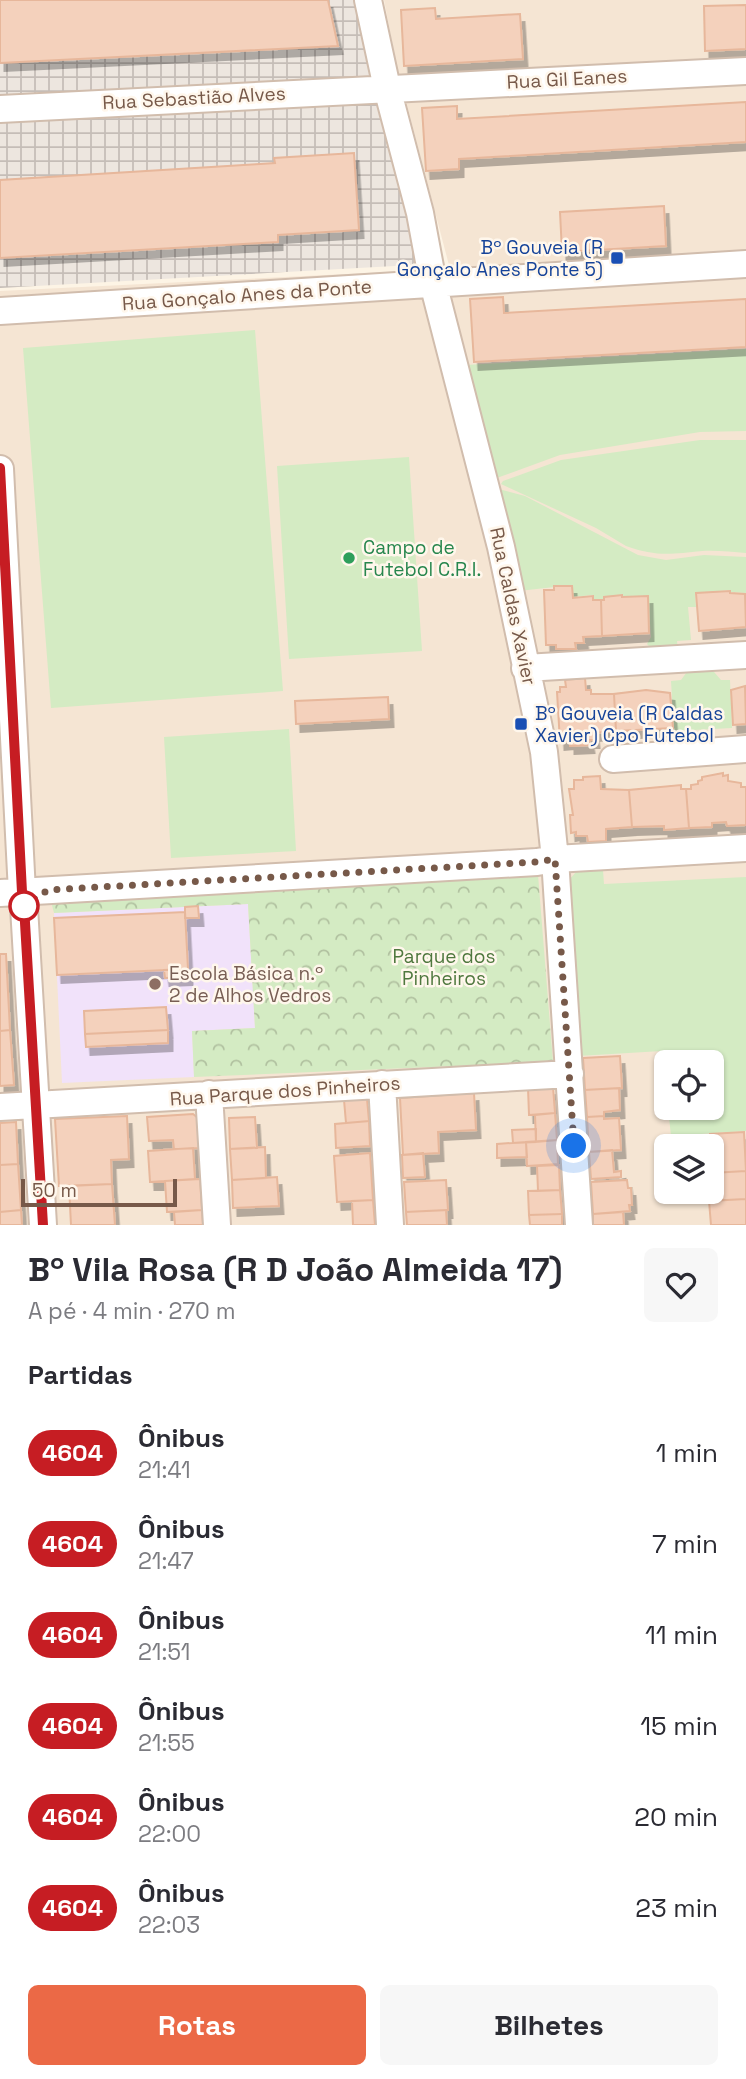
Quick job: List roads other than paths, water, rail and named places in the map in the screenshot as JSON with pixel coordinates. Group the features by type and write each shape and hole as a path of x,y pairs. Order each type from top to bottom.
{"street":[{"name":"Rua Caldas Xavier","path":"368,0 387,88 420,213 433,283 501,547 547,766 579,1225"},
{"name":"Rua Gil Eanes","path":"387,88 746,71"},
{"name":"Rua Sebastião Alves","path":"0,109 387,88"},
{"name":"Rua Gonçalo Anes da Ponte","path":"0,311 746,264"},
{"path":"0,469 11,892 24,906 43,1225"},
{"path":"525,668 746,655"},
{"path":"613,759 746,749"},
{"path":"11,892 298,877 746,848"},
{"name":"Rua Parque dos Pinheiros","path":"0,1107 570,1074"},
{"path":"383,1084 390,1225"},
{"path":"209,1094 217,1225"}],"place":[{"name":"Bº Gouveia (R Gonçalo Anes Ponte 5)","path":"617,258"},
{"name":"Campo de Futebol C.R.I.","path":"349,558"},
{"name":"Bº Gouveia (R Caldas Xavier) Cpo Futebol","path":"521,724"},
{"name":"Escola Básica n.º 2 de Alhos Vedros","path":"155,984"}],"park label":[{"name":"Parque dos Pinheiros","path":"444,967"}]}
